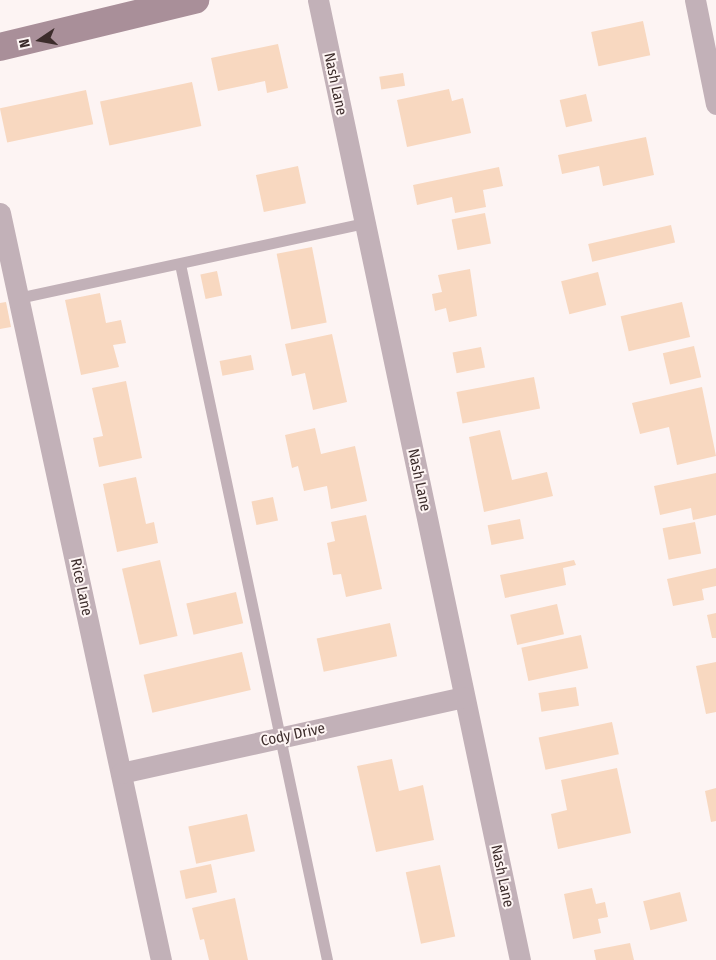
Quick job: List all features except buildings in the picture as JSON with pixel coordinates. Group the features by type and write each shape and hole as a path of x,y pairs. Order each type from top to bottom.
{"main road":[{"path":"0,47 195,0"}],"street":[{"name":"Nash Lane","path":"318,0 520,960"},
{"path":"695,0 716,104"},
{"name":"Rice Lane","path":"0,213 161,960"},
{"name":"Cody Drive","path":"121,772 464,697"}],"lane":[{"path":"18,298 364,223"},
{"path":"180,264 327,960"}]}
